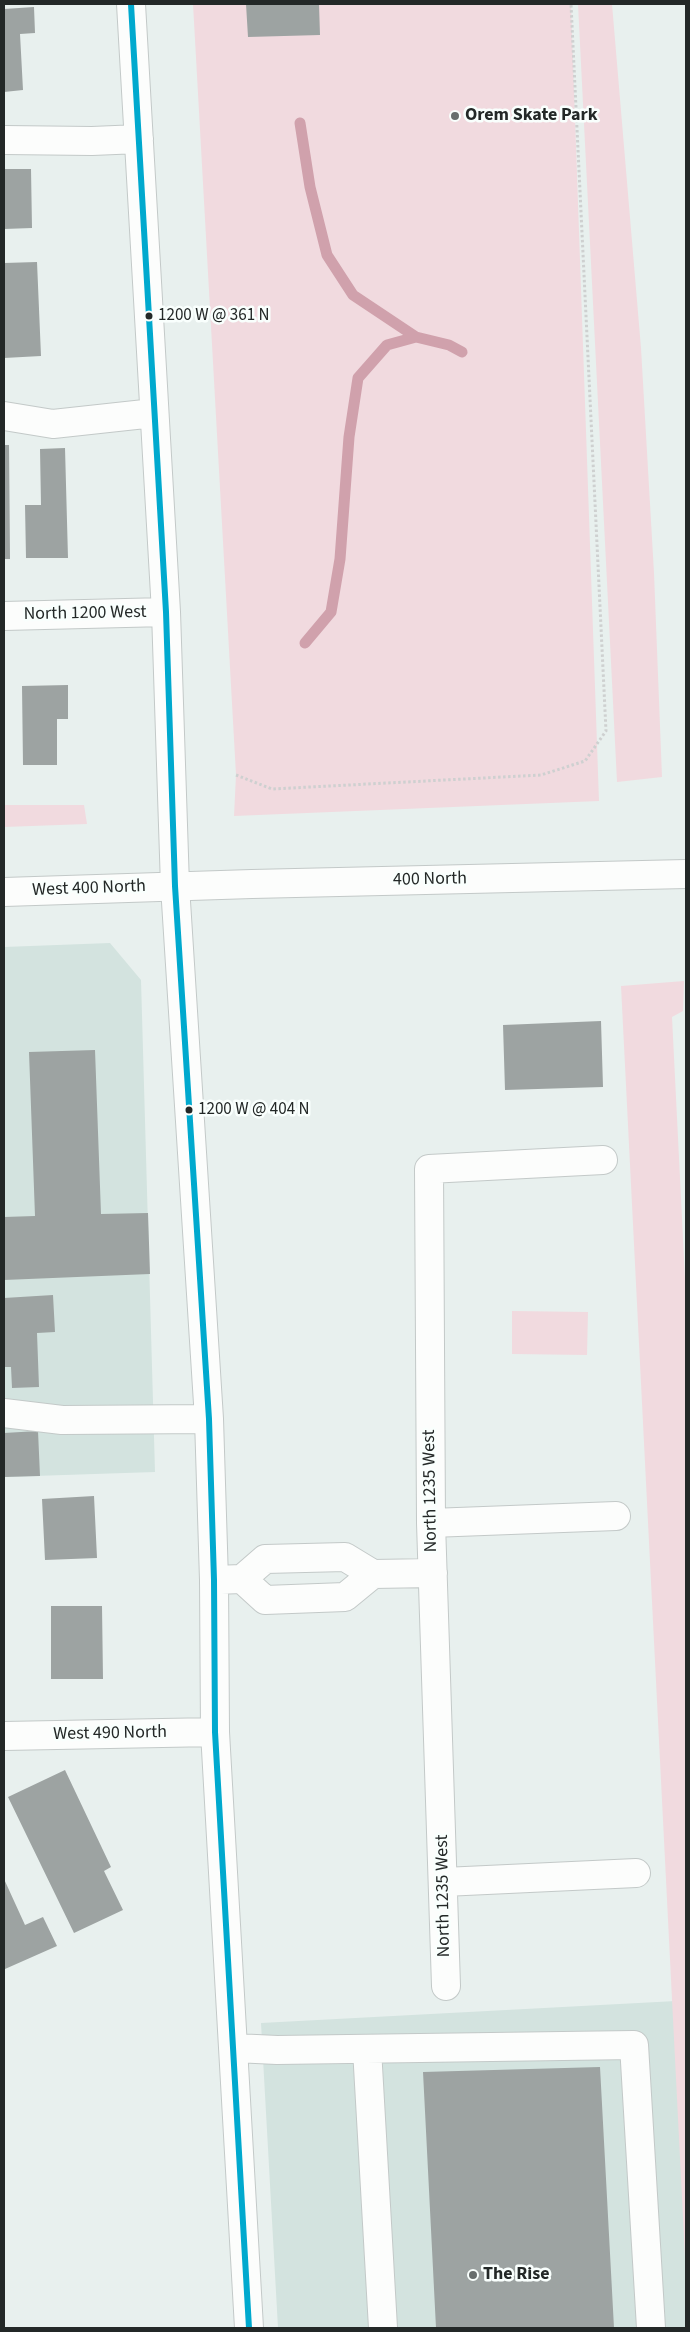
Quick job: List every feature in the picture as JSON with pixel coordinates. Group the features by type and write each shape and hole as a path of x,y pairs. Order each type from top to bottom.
{"street":[{"path":"131,4 166,612 175,886 209,1419 216,1732 249,2328"},
{"path":"4,140 92,141 139,139"},
{"path":"4,416 52,424 154,413"},
{"name":"North 1200 West","path":"4,616 166,612"},
{"name":"400 North","path":"175,886 686,874"},
{"name":"West 400 North","path":"4,892 175,886"},
{"name":"North 1235 West","path":"446,1986 431,1523 429,1169 603,1160"},
{"path":"4,1413 62,1420 209,1419"},
{"path":"431,1523 616,1516"},
{"path":"214,1580 242,1579 265,1559 345,1556 373,1574 433,1573"},
{"path":"242,1579 265,1600 345,1597 373,1574"},
{"name":"West 490 North","path":"4,1736 216,1732"},
{"path":"444,1882 636,1873"},
{"path":"234,2048 277,2050 634,2045 650,2328"},
{"path":"368,2049 383,2328"}],"path":[{"path":"236,775 272,789 541,775 585,761 606,731 572,4"}],"shaded area":[{"path":"193,4 571,4 599,801 234,816 236,775"},
{"path":"578,4 612,4 641,348 654,573 662,777 617,782"},
{"path":"4,805 84,805 87,824 4,827"},
{"path":"110,943 141,980 155,1472 4,1477 4,947"},
{"path":"684,981 683,1011 672,1017 686,1299 686,2277 621,986"},
{"path":"512,1311 588,1312 587,1355 512,1354"},
{"path":"676,2001 686,2225 686,2328 278,2328 261,2023"}],"building":[{"path":"246,4 319,4 320,35 248,37"},
{"path":"34,7 35,33 20,34 23,90 4,92 4,9"},
{"path":"4,169 31,169 32,228 4,229"},
{"path":"37,262 41,356 4,358 4,263"},
{"path":"4,445 9,445 10,559 4,559"},
{"path":"65,448 68,558 26,558 25,505 41,505 40,449"},
{"path":"68,685 68,719 57,719 57,765 23,765 22,686"},
{"path":"601,1021 603,1087 505,1090 503,1025"},
{"path":"95,1050 101,1214 148,1213 150,1274 4,1280 4,1217 35,1216 29,1052"},
{"path":"53,1295 55,1332 37,1333 39,1387 12,1388 11,1367 4,1367 4,1298"},
{"path":"38,1431 40,1476 4,1477 4,1433"},
{"path":"94,1496 97,1558 45,1560 42,1499"},
{"path":"51,1606 102,1606 103,1679 51,1679"},
{"path":"65,1770 111,1867 104,1871 123,1910 74,1933 8,1797"},
{"path":"4,1879 25,1925 43,1917 57,1946 5,1969"},
{"path":"600,2067 614,2328 436,2328 423,2072"}],"waterway":[{"path":"300,123 310,187 327,255 353,295 416,337"},
{"path":"305,643 331,612 340,559 349,437 358,378 387,345 416,337 449,345 462,352"}],"transit line":[{"path":"131,4 166,612 175,886 209,1419 214,1580 215,1732 249,2328"}],"place":[{"name":"Orem Skate Park","path":"455,116"},
{"name":"1200 W @ 361 N","path":"149,316"},
{"name":"1200 W @ 404 N","path":"189,1110"},
{"name":"The Rise","path":"473,2275"}]}
